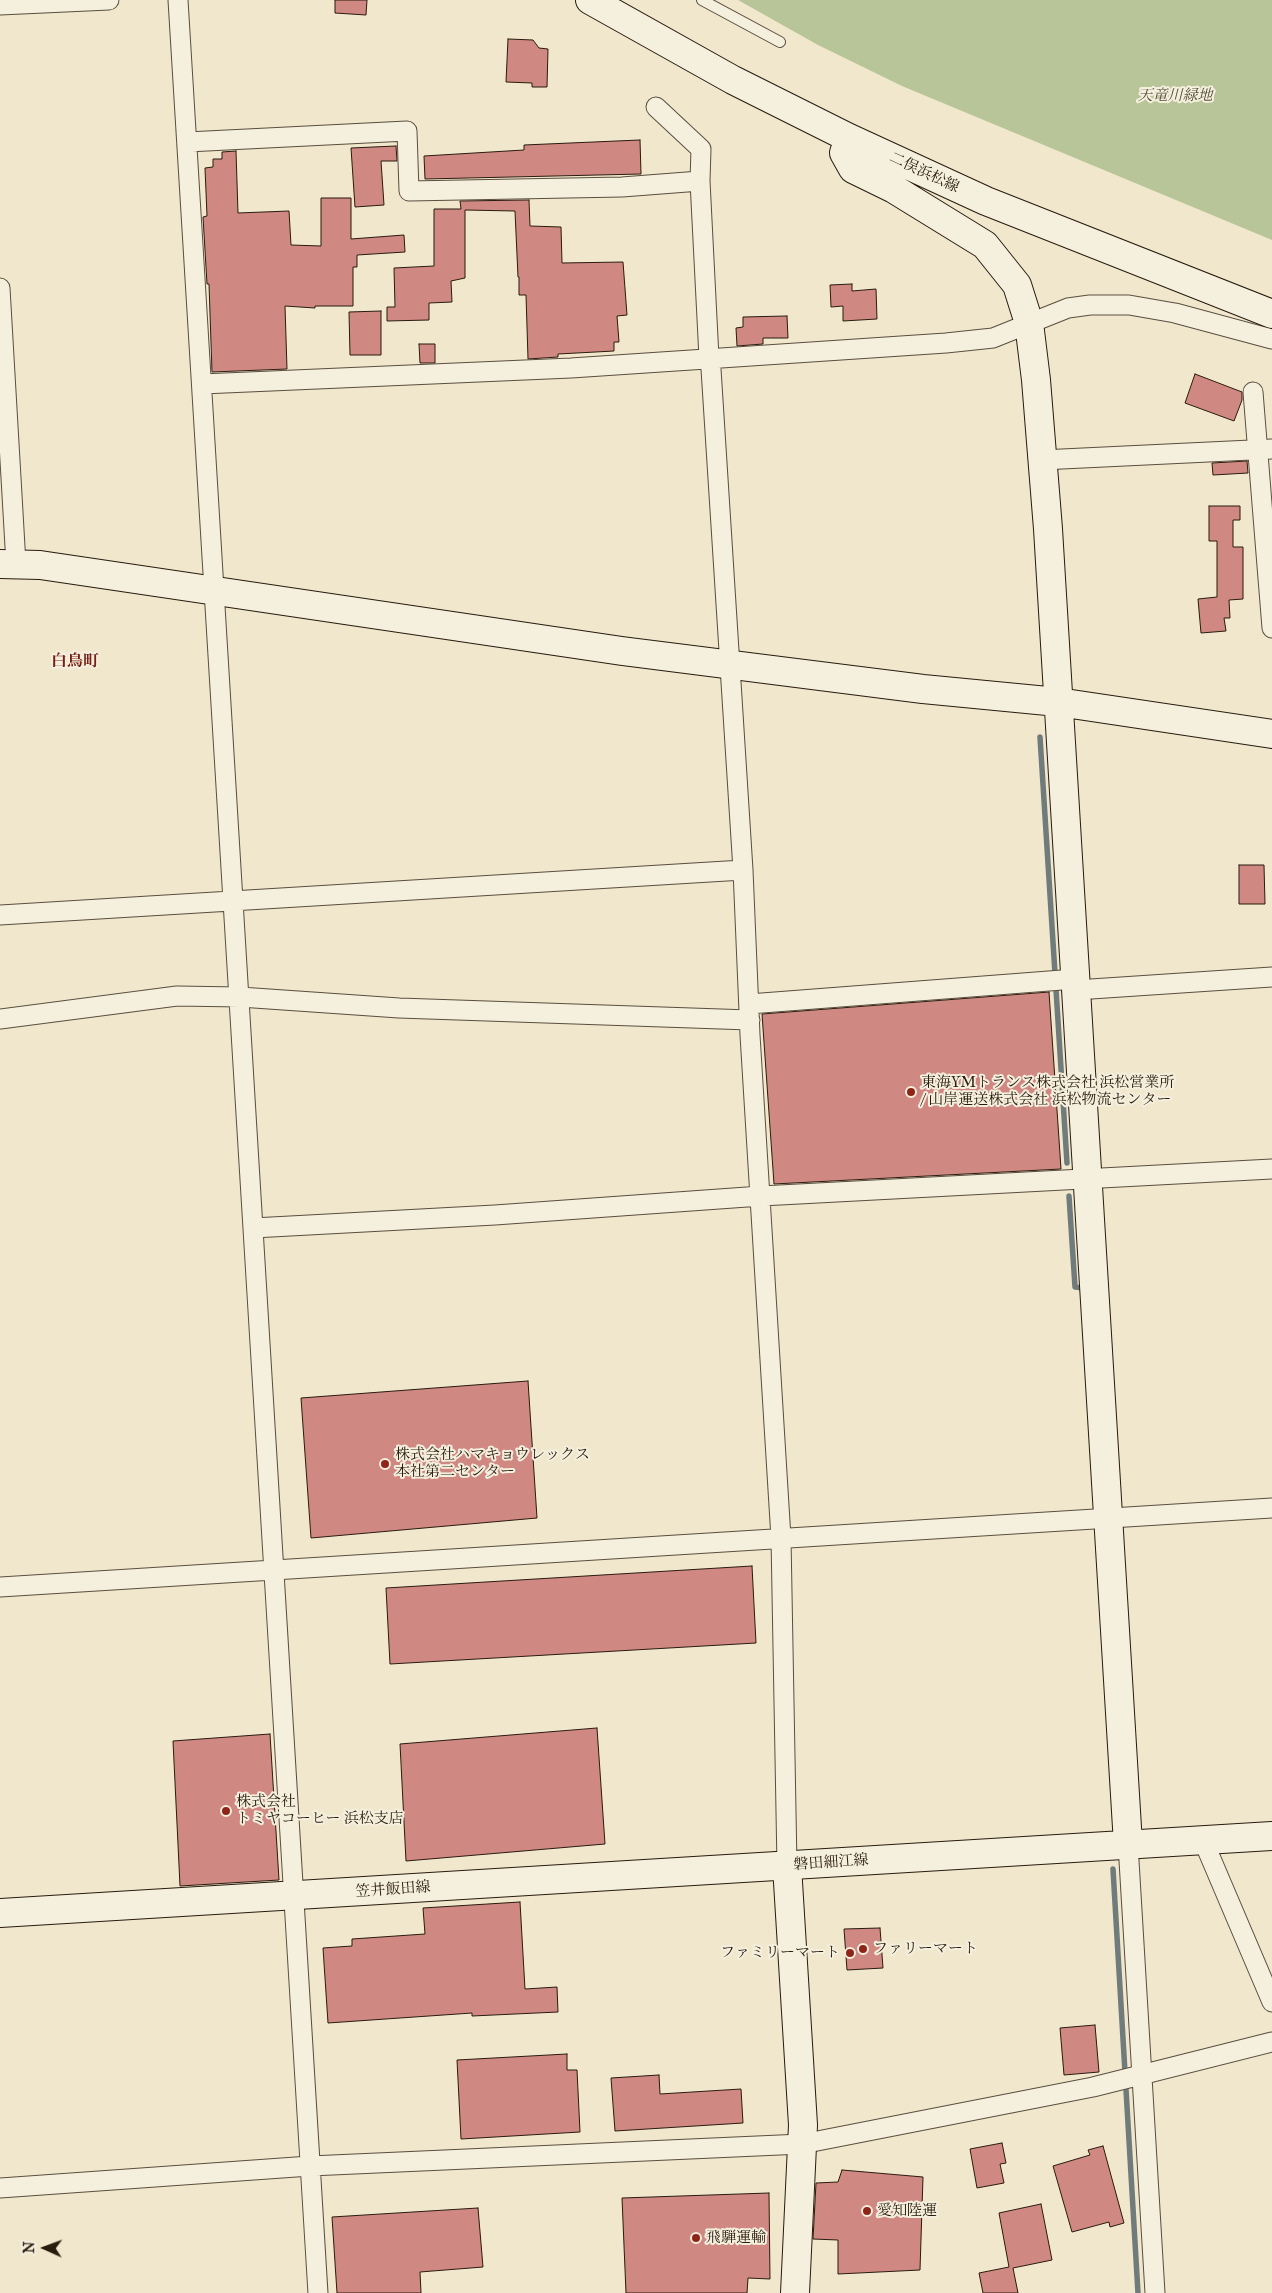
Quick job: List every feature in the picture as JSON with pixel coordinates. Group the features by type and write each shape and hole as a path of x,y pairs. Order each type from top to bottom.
{"street":[{"path":"0,5 110,0"},
{"path":"178,0 318,2293"},
{"name":"二俣浜松線","path":"590,0 732,80 849,138 986,201 1272,314"},
{"path":"656,106 701,149 700,181 709,358 712,369 743,870 749,1012 781,1538 787,1866"},
{"path":"187,142 407,131 409,191 622,188 700,181"},
{"path":"849,138 844,153 853,169 894,189 985,245 1017,285 1028,323 1036,380 1058,702 1065,983 1086,1178 1110,1517 1139,2075 1155,2293"},
{"path":"0,288 8,564 40,565 214,592 729,664 923,689 1058,702 1272,734"},
{"path":"202,384 571,368 853,350 993,338 1068,308 1090,305 1129,305 1175,314 1272,339"},
{"path":"1253,392 1265,449 1272,628"},
{"path":"1041,460 1265,449"},
{"path":"0,915 233,899 743,870"},
{"path":"0,1019 177,996 240,997 409,1008 749,1012 1065,983 1272,977"},
{"path":"253,1228 494,1215 761,1196 1272,1169"},
{"path":"0,1587 1272,1508"},
{"name":"磐田細江線","path":"795,2293 802,2106 787,1866 1272,1836"},
{"path":"1203,1840 1272,2002"},
{"name":"笠井飯田線","path":"6,1913 787,1866"},
{"path":"2,2188 310,2166 802,2144 1092,2087 1272,2042"}],"lane":[{"path":"702,0 780,42"}],"green space":[{"name":"天竜川緑地","path":"738,0 1272,0 1272,240 902,86 818,45"}],"building":[{"path":"335,0 367,0 366,15 335,13"},
{"path":"508,39 533,40 539,48 548,49 547,87 532,87 532,83 506,82"},
{"path":"640,140 641,174 425,179 424,156 524,150 524,145"},
{"path":"396,146 397,161 381,161 384,205 355,207 351,148"},
{"path":"236,151 238,213 289,211 291,245 321,246 321,198 351,198 351,239 404,235 405,252 357,255 357,267 353,267 353,306 315,306 315,308 285,306 287,369 212,372 209,284 207,284 203,217 207,216 205,168 213,167 213,159 222,159 222,152"},
{"path":"529,200 530,226 561,227 562,263 623,262 627,315 617,316 619,342 614,342 614,351 558,354 558,357 528,359 526,295 519,295 515,211 465,210 465,278 451,281 452,302 429,303 429,320 387,321 387,307 395,307 394,268 434,266 434,209 461,209 460,201"},
{"path":"852,284 852,291 876,289 877,319 843,321 843,306 831,307 830,285"},
{"path":"381,311 381,355 350,355 349,312"},
{"path":"787,316 788,338 763,338 763,344 737,346 736,328 743,327 743,317"},
{"path":"419,344 435,344 435,363 420,363"},
{"path":"1195,374 1242,392 1242,400 1234,421 1185,403"},
{"path":"1247,461 1248,473 1213,475 1212,463"},
{"path":"1209,506 1240,506 1240,520 1233,520 1233,547 1243,547 1243,599 1229,600 1230,618 1224,618 1226,631 1201,633 1198,599 1217,597 1217,541 1209,541"},
{"path":"1239,865 1264,865 1265,904 1239,904"},
{"name":"東海YMトランス株式会社 浜松営業所 / 山岸運送株式会社 浜松物流センター","path":"1049,992 1061,1169 774,1184 762,1014"},
{"path":"528,1381 537,1518 311,1538 301,1398"},
{"path":"752,1566 756,1643 390,1664 386,1588"},
{"path":"597,1728 605,1844 406,1861 400,1744"},
{"name":"株式会社 トミヤコーヒー 浜松支店","path":"270,1734 279,1880 180,1886 173,1741"},
{"path":"520,1902 525,1989 557,1987 558,2012 472,2016 472,2013 328,2023 323,1948 352,1946 352,1939 425,1934 423,1908"},
{"name":"ファリーマート","path":"880,1928 883,1968 847,1970 844,1929"},
{"path":"1095,2025 1099,2072 1064,2075 1060,2028"},
{"path":"567,2054 567,2070 577,2070 580,2132 461,2139 457,2060"},
{"path":"659,2075 660,2094 741,2089 743,2123 615,2131 611,2078"},
{"path":"1002,2143 1006,2163 1000,2164 1004,2183 977,2188 970,2149"},
{"path":"1103,2146 1124,2223 1110,2227 1109,2222 1072,2232 1053,2166 1090,2155 1088,2150"},
{"name":"愛知陸運","path":"842,2170 923,2177 920,2270 838,2274 838,2240 813,2239 816,2183 838,2182"},
{"name":"飛騨運輸","path":"769,2193 770,2279 748,2278 747,2293 626,2293 622,2198"},
{"path":"1041,2204 1052,2260 1013,2268 1018,2293 983,2293 979,2273 1009,2267 999,2213"},
{"path":"478,2208 483,2267 420,2272 421,2293 337,2293 332,2217"}],"waterway":[{"path":"1040,737 1067,1163"},
{"path":"1069,1196 1075,1287 1084,1288 1084,1291"},
{"path":"1113,1869 1138,2293"}],"place":[{"name":"東海YMトランス株式会社 浜松営業所 / 山岸運送株式会社 浜松物流センター","path":"911,1092"},
{"name":"株式会社ハマキョウレックス 本社第二センター","path":"385,1464"},
{"name":"株式会社 トミヤコーヒー 浜松支店","path":"226,1811"},
{"name":"ファリーマート","path":"863,1949"},
{"name":"ファミリーマート","path":"850,1953"},
{"name":"愛知陸運","path":"867,2211"},
{"name":"飛騨運輸","path":"696,2238"}],"district":[{"name":"白鳥町","path":"75,662"}]}
